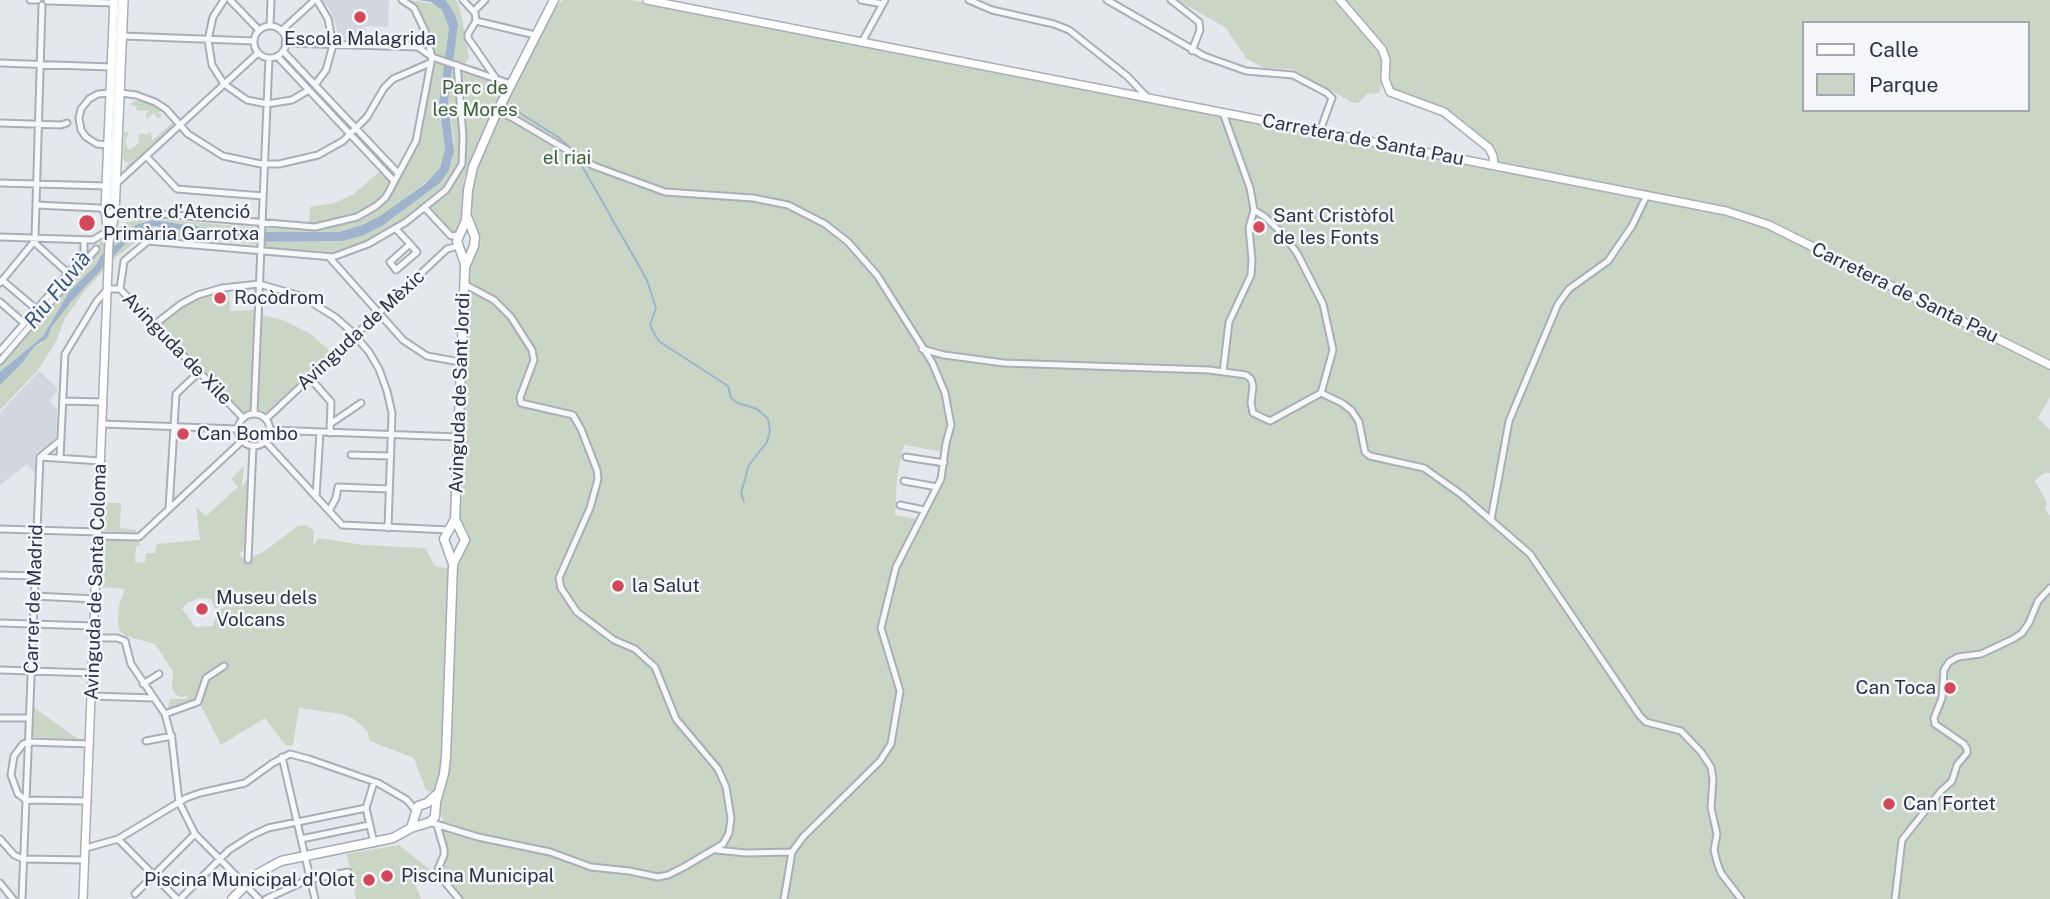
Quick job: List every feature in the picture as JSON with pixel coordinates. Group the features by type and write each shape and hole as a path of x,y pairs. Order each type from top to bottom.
{"main road":[{"path":"467,213 474,246 466,250 458,246 467,213 473,167 497,111 554,0"},
{"path":"545,14 561,0"},
{"name":"Carretera de Santa Pau","path":"647,0 677,3 862,42 1726,211 1769,225 2050,365"},
{"path":"1340,0 1382,49 1386,60 1385,79 1391,92 1444,112 1489,148 1494,166"},
{"path":"106,238 109,210 117,183 123,36 118,1"},
{"path":"106,238 109,210 107,186 111,67 118,1"},
{"path":"460,234 467,231 474,236"},
{"name":"Avinguda de Santa Coloma","path":"83,899 108,289 106,238"},
{"name":"Avinguda de Sant Jordi","path":"458,246 465,267"},
{"name":"Avinguda de Sant Jordi","path":"453,530 465,267 474,246"},
{"path":"232,899 257,874 281,861 394,838 434,819 433,808 444,774 446,757 453,564 465,540 453,530 444,536 453,564"},
{"path":"446,545 459,549"},
{"path":"411,828 420,805 433,808"},
{"path":"416,813 430,823"}],"street":[{"path":"30,0 118,1 109,210"},
{"path":"224,0 213,17 208,40 212,65 224,84 247,100 267,104 292,100 309,90"},
{"path":"230,0 259,30"},
{"path":"270,26 271,0"},
{"path":"281,31 316,0 328,19 333,44 326,70 315,85"},
{"path":"36,205 315,227 351,219 383,201 418,137 431,60 425,31 415,8 402,0"},
{"path":"463,0 474,11 476,20 468,38 495,78"},
{"path":"474,11 485,0"},
{"path":"861,0 884,2 862,42"},
{"path":"969,0 992,10 1069,30 1127,76 1148,98"},
{"path":"1107,0 1192,51 1246,71 1293,75 1327,93 1332,98 1320,131"},
{"path":"1171,0 1199,22 1200,30 1192,51"},
{"path":"36,309 1,282 36,240 43,1"},
{"path":"476,20 535,35"},
{"path":"270,26 281,31 285,43 283,51 269,58 258,52 254,41 259,30 270,26"},
{"path":"123,36 254,41"},
{"path":"285,43 418,47 431,60 511,83"},
{"path":"283,51 398,173"},
{"path":"117,183 258,52"},
{"path":"277,56 394,181"},
{"path":"254,413 269,58"},
{"path":"121,93 136,94 154,101 195,139 223,156 264,165 308,159 330,148 357,129 393,79 431,60"},
{"path":"0,63 111,67"},
{"path":"120,289 124,261 148,241 328,257 357,249 396,229 425,208 451,184 462,164 463,136 456,67"},
{"path":"0,123 59,125 73,122 87,100 98,94 110,93"},
{"path":"497,111 594,166 665,192 753,198 788,205 825,224 848,242 877,275 932,362 945,393 951,425 941,479 892,577 881,628 900,691 891,744 880,761 803,837 792,852 784,899"},
{"path":"1223,113 1250,188 1254,210 1249,228 1251,275 1229,322 1223,372"},
{"path":"73,122 86,137 97,144 108,145"},
{"path":"146,156 176,189 263,196"},
{"path":"0,183 107,186"},
{"path":"1491,520 1509,421 1558,304 1569,289 1608,261 1632,226 1647,195"},
{"path":"425,208 451,236 460,234"},
{"path":"922,349 944,355 1004,363 1246,375 1253,386 1251,407 1256,415 1270,421 1321,393 1333,350 1323,304 1297,253 1277,227 1254,210"},
{"path":"396,229 410,244 416,252 396,270 390,262 410,244"},
{"path":"0,237 36,240 106,238"},
{"path":"36,240 68,273"},
{"path":"0,351 84,255 85,240"},
{"name":"Avinguda de Mèxic","path":"266,419 447,249 458,246"},
{"path":"0,361 96,249"},
{"path":"328,257 403,340 417,350 439,359 460,362"},
{"path":"108,269 121,273"},
{"path":"154,324 198,295 222,288 259,284 309,300 335,317 355,335 372,357 385,383 392,413 388,528"},
{"path":"430,823 478,837 550,852 590,867 658,877 684,867 723,844 729,833 731,818 726,787 718,769 681,728 655,667 635,649 614,639 577,612 558,583 590,508 598,479 594,461 573,415 521,403 520,397 534,360 532,350 511,317 494,300 464,284"},
{"path":"60,458 65,354 108,289"},
{"name":"Avinguda de Xile","path":"108,289 120,289 243,418"},
{"path":"0,302 24,323"},
{"path":"95,305 107,308"},
{"path":"169,509 176,394 199,372"},
{"path":"310,378 331,402 330,433"},
{"path":"1321,393 1352,411 1359,422 1365,452 1370,456 1424,468 1455,489 1535,558 1640,716 1646,722 1675,729 1686,735 1702,752 1711,767 1711,808 1717,834 1714,850 1717,862 1721,873 1741,899"},
{"path":"62,401 103,402"},
{"path":"330,424 361,403"},
{"path":"237,429 243,418 254,413"},
{"path":"237,429 242,441 253,446 265,441 270,430 266,419 254,413"},
{"path":"103,424 237,429"},
{"path":"270,430 458,437"},
{"path":"316,497 320,432"},
{"path":"40,457 61,440"},
{"path":"0,529 139,537 242,441"},
{"path":"265,441 342,525 453,530"},
{"path":"248,560 253,446"},
{"path":"351,455 391,456"},
{"path":"40,457 101,461"},
{"name":"Carrer de Madrid","path":"22,899 40,457"},
{"path":"906,457 944,463"},
{"path":"904,481 937,487"},
{"path":"329,511 336,499 338,487 389,489"},
{"path":"900,505 924,510"},
{"path":"428,530 446,545"},
{"path":"0,575 35,576"},
{"path":"1895,899 1902,840 1952,781 1957,765 1968,749 1935,724 1934,718 1942,698 1944,670 1949,662 1958,657 1980,654 2022,633 2038,601 2050,588"},
{"path":"34,596 95,599"},
{"path":"0,622 94,626"},
{"path":"94,638 124,640 130,663 165,714 172,736 179,803 195,834 259,899"},
{"path":"165,714 198,702 206,678 224,666"},
{"path":"0,670 93,673"},
{"path":"144,684 159,674"},
{"path":"92,696 153,698"},
{"path":"0,718 29,718"},
{"path":"146,741 172,736"},
{"path":"29,742 90,744"},
{"name":"Carrer de Madrid","path":"26,800 22,799 16,790 11,772 16,753 23,744 29,742"},
{"path":"86,848 118,839 201,793 245,783 282,757 296,755 374,782 407,800 416,813"},
{"path":"282,757 315,899"},
{"path":"373,843 366,808 374,782"},
{"path":"26,800 88,801"},
{"path":"118,839 178,899 229,849 251,836 268,828 366,808"},
{"path":"433,808 449,827"},
{"path":"430,823 442,837 444,856 438,869 439,876 458,899"},
{"path":"301,839 369,825"},
{"path":"442,837 449,827"},
{"path":"135,894 195,834"},
{"path":"0,839 14,855 23,859 85,860"},
{"path":"713,850 746,853 792,852"},
{"path":"266,899 310,879 348,872"},
{"path":"0,883 13,899"},
{"path":"0,898 7,892"}],"shaded area":[{"name":"Escola Malagrida","path":"322,0 389,0 388,27 365,26 364,41 337,40 337,29 329,8"},
{"path":"39,371 58,389 51,399 57,409 56,438 35,454 35,473 27,464 0,485 0,413"}],"green space":[{"path":"407,0 435,4 442,10 449,28 439,110 445,149 440,168 434,176 380,216 339,232 236,232 152,220 135,225 117,244 101,255 96,265 69,292 43,336 0,372 0,362 89,256 91,250 124,223 147,218 261,228 317,228 351,221 373,210 389,196 421,137 433,62 431,35 420,12"},
{"name":"Parc de les Mores","path":"446,0 456,0 460,9 469,57 462,69 508,82 464,178 462,222 457,231 448,230 425,206 387,232 336,254 265,250 265,245 144,235 114,259 83,293 65,318 56,341 39,369 0,410 0,385 34,347 41,344 71,302 136,231 153,226 230,236 236,240 252,242 342,241 362,236 382,226 440,183 452,161 454,140 448,102 454,62 454,13"},
{"name":"el riai","path":"563,0 632,0 1487,168 1490,154 1483,145 1441,113 1393,96 1383,79 1379,93 1367,94 1358,103 1353,103 1292,69 1264,68 1247,59 1225,27 1177,0 2050,0 2050,397 2038,418 2050,430 2050,473 2044,473 2035,481 2047,502 2045,509 2050,516 2050,589 2043,597 2046,599 2050,594 2050,899 455,899 437,874 443,850 434,831 443,819 439,808 442,795 426,790 414,758 370,741 367,731 354,719 342,714 299,708 293,745 286,746 265,718 221,745 200,704 167,712 170,699 186,699 188,696 180,697 175,694 172,688 173,672 155,644 126,636 120,631 119,605 125,589 101,587 103,544 109,539 139,541 135,562 145,563 146,553 155,553 157,544 200,540 196,507 206,516 238,487 231,479 244,466 242,488 246,480 249,482 246,544 239,554 243,559 253,559 253,556 262,553 298,526 306,525 314,531 313,546 319,538 363,545 425,548 435,566 457,570 459,558 468,540 459,513 469,268 481,242 471,218 473,181 479,160 550,14","holes":["904,445 943,452 940,474 916,519 895,515 897,477","211,599 215,609 235,600 218,611 213,626 195,627 182,609 189,601"]},
{"path":"133,101 143,101 160,108 176,125 128,170 125,167 131,161 123,161 124,132 129,132 125,141 128,149 131,149 139,143 138,134 143,140 139,133 146,135 151,132 152,141 173,122 162,111 157,113 162,115 159,118 154,113 146,119 146,113 151,111 136,110 137,106 131,105"},
{"path":"381,170 391,182 384,196 375,204 353,217 309,224 310,207 334,203 354,194"},
{"path":"229,287 230,311 255,310 285,321 309,333 331,352 266,413 256,411 243,415 157,324 185,302"},
{"path":"105,503 121,503 120,528 136,530 136,533 104,531"},
{"path":"33,707 74,736 79,739 32,737"},
{"name":"Piscina Municipal","path":"399,845 429,869 415,884 421,899 356,899 347,854"}],"water":[{"path":"418,0 446,0 458,24 448,102 454,151 449,170 440,183 382,226 362,236 342,241 252,242 235,240 230,236 153,226 138,230 71,302 51,328 47,338 34,347 0,385 0,372 43,336 69,292 96,265 101,255 117,244 135,225 152,220 236,232 339,232 380,216 426,183 440,168 445,149 439,104 449,28 442,10 431,2"}],"waterway":[{"path":"507,105 558,137 574,151"},
{"path":"578,159 647,280 656,308 650,325 656,337 728,386 731,398 757,409 768,419 770,431 767,442 749,465 741,493 744,502"}],"place":[{"name":"Escola Malagrida","path":"360,17"},
{"name":"Centre d'Atenció Primària Garrotxa","path":"87,223"},
{"name":"Sant Cristòfol de les Fonts","path":"1259,227"},
{"name":"Rocòdrom","path":"220,298"},
{"name":"Can Bombo","path":"183,434"},
{"name":"la Salut","path":"618,586"},
{"name":"Museu dels Volcans","path":"202,609"},
{"name":"Can Toca","path":"1950,688"},
{"name":"Can Fortet","path":"1889,804"},
{"name":"Piscina Municipal","path":"387,876"},
{"name":"Piscina Municipal d'Olot","path":"369,880"}],"water label":[{"name":"Riu Fluvià","path":"58,290"}]}
